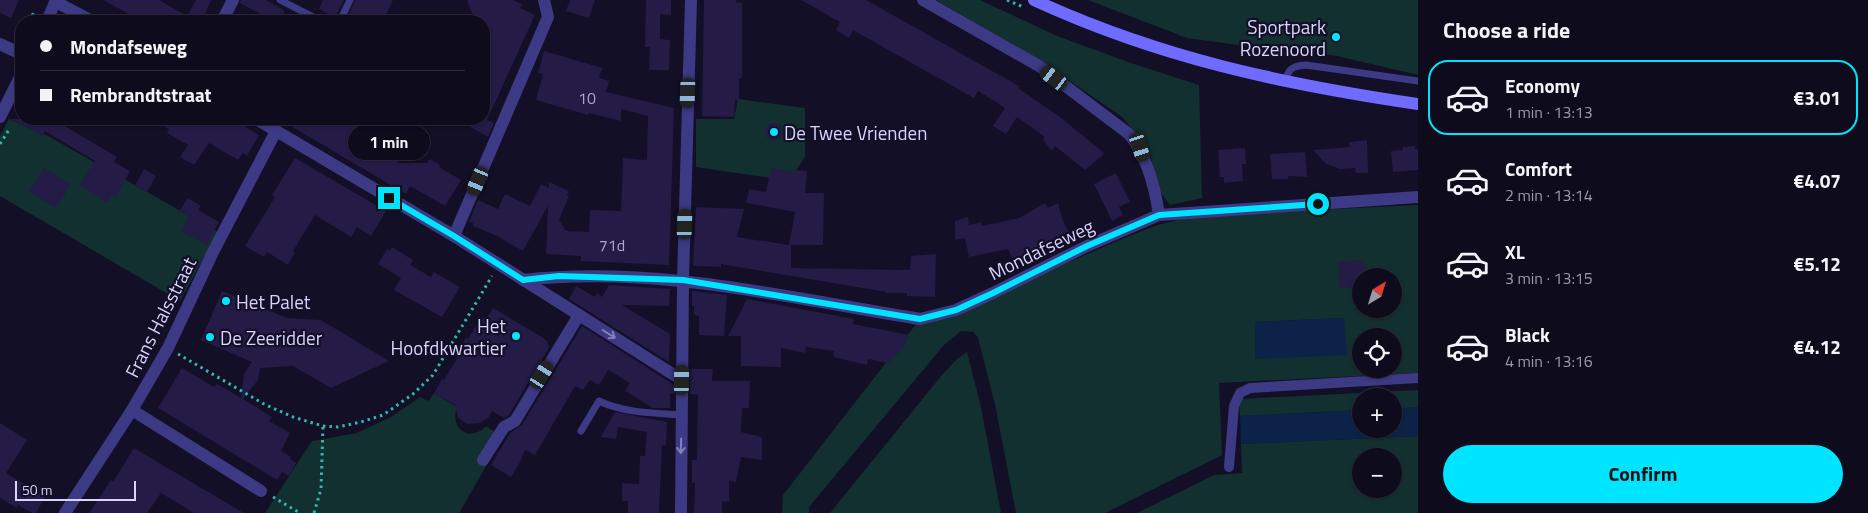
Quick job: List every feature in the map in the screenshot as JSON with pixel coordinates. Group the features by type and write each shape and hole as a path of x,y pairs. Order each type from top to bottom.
{"main road":[{"path":"1034,0 1095,26 1187,58 1285,82 1418,104"}],"street":[{"path":"225,15 233,0"},
{"path":"454,236 548,16 544,0"},
{"path":"681,513 683,280 691,0"},
{"path":"923,0 1040,66 1129,134 1140,147 1156,198 1159,215"},
{"path":"50,15 56,1 81,15"},
{"path":"0,44 15,51"},
{"path":"0,117 15,87"},
{"path":"266,125 454,236 682,380"},
{"name":"Frans Halsstraat","path":"65,513 132,410 168,348 214,252 276,131"},
{"name":"Mondafseweg","path":"523,280 559,276 683,280 920,319 956,310 1087,246 1159,215 1418,197"},
{"path":"484,460 504,427 515,421 579,315"},
{"path":"1229,466 1234,406 1240,393 1250,388 1418,378"},
{"path":"132,410 261,491"}],"lane":[{"path":"280,0 309,15"},
{"path":"343,15 350,0"},
{"path":"1285,82 1287,72 1294,66 1306,65 1418,81"},
{"path":"581,431 599,400 606,404 643,412 682,415"}],"path":[{"path":"168,348 264,404 293,418 323,426 338,427 361,422 384,415 413,394 433,375 499,265"},
{"path":"314,513 321,489 323,426"},
{"path":"261,491 300,513"}],"green space":[{"path":"936,0 980,0 1057,36 1199,85 1202,198 1170,205 1161,193 1145,144 1122,117 1041,61"},
{"name":"Sportpark Rozenoord","path":"1088,0 1418,0 1418,75 1337,56 1187,38"},
{"path":"738,99 805,108 805,157 795,172 785,180 696,167 696,119 734,119"},
{"path":"9,119 15,122 15,125 23,125 48,136 218,232 180,301 0,196 0,136"},
{"path":"1418,205 1418,373 1402,374 1402,328 1352,328 1352,376 1219,383 1222,455 1105,513 1016,513 995,404 978,338 974,332 961,331 944,345 809,507 809,513 782,513 783,495 920,319 1018,284 1158,225 1194,216","holes":["1344,318 1255,359 1255,322"]},
{"path":"967,352 981,407 1001,513 830,513 942,375 957,359"},
{"path":"1418,390 1418,407 1402,408 1402,391"},
{"path":"434,393 457,407 456,422 462,431 474,433 486,426 503,437 459,513 265,513 312,441 357,433 391,417 420,397 429,401"},
{"path":"1352,393 1352,410 1240,416 1239,399"},
{"path":"1418,436 1418,513 1137,513 1214,475 1242,473 1241,444"}],"water":[{"path":"1344,318 1347,355 1255,359 1255,322"},
{"path":"1418,407 1418,436 1402,437 1402,408"},
{"path":"1352,410 1352,438 1374,438 1241,444 1240,416"}],"building":[{"path":"0,0 19,0 11,18 0,13"},
{"path":"103,0 159,0 185,15 131,15"},
{"path":"196,0 211,0 205,15 188,15"},
{"path":"241,0 266,0 285,11 283,15 263,15 240,3"},
{"path":"323,0 344,0 336,15 330,15 319,9"},
{"path":"355,0 393,0 386,15 349,15"},
{"path":"467,0 513,0 522,4 520,8 535,15 490,113 490,15 473,15"},
{"path":"570,0 595,0 589,18 566,11"},
{"path":"646,0 671,0 671,15 660,14 660,39 670,40 669,70 649,70 650,47 645,47"},
{"path":"704,0 736,0 736,2 742,3 742,78 739,78 739,101 735,100 734,117 702,116"},
{"path":"801,0 866,0 1019,86 1018,88 1060,117 1104,154 1085,170 1055,146 1052,151 1043,140 1045,137 1017,117 1006,134 993,126 1005,108 978,91 974,98 853,30 849,38 836,30 840,22"},
{"path":"544,51 602,68 599,78 609,81 606,92 674,108 669,265 581,261 581,256 546,254 548,206 523,251 495,235 473,226 473,223 469,222 478,200 498,209 505,194 530,206 541,184 549,188 549,182 569,191 567,195 569,196 559,220 566,231 589,232 590,210 621,211 623,158 647,160 648,116 621,109 621,121 589,113 588,115 536,100 543,74 538,73"},
{"path":"490,121 494,123 488,137 467,125 490,125"},
{"name":"De Twee Vrienden","path":"774,123 780,126 783,132 780,138 774,141 768,138 765,132 768,126"},
{"path":"22,125 63,125 117,157 114,162 130,171 116,197 112,195 107,203 80,185 95,161 45,131 42,136"},
{"path":"162,125 247,125 246,127 259,135 247,156 243,153 238,160 209,143 194,165 180,157 188,145 167,133 169,129"},
{"path":"289,125 355,125 385,139 393,125 411,125 405,136 411,139 397,163 427,163 430,159 440,165 439,167 461,180 445,206 410,186 406,194"},
{"path":"1367,140 1368,173 1356,173 1355,168 1340,169 1326,164 1313,150 1350,147 1349,142"},
{"path":"1415,146 1415,149 1418,149 1418,170 1393,172 1391,151"},
{"path":"1245,148 1246,164 1242,164 1243,181 1224,183 1224,177 1220,177 1218,150"},
{"path":"1305,152 1307,177 1288,176 1288,179 1272,179 1270,154"},
{"path":"295,158 386,211 371,236 357,227 351,237 315,215 293,251 295,252 288,265 267,252 264,257 245,246 275,197 272,195"},
{"path":"44,168 71,184 56,208 29,192"},
{"path":"771,168 794,172 794,170 807,171 805,193 824,193 823,245 791,245 791,268 910,270 911,256 936,254 935,297 907,296 907,293 886,293 721,264 721,267 693,266 696,207 744,209 737,237 789,245 795,212 746,203 749,189 766,192"},
{"path":"144,169 156,176 147,192 135,185"},
{"path":"1116,173 1130,202 1119,207 1123,215 1112,221 1094,184"},
{"path":"188,198 201,206 198,210 219,222 207,245 181,231 189,216 180,210"},
{"path":"1045,203 1048,208 1058,203 1063,221 1070,234 1023,258 1022,256 1013,260 1008,249 969,257 965,238 955,240 955,221 968,217 969,225 982,222 982,226 1019,218"},
{"path":"392,247 413,260 410,265 431,277 434,272 460,287 442,317 394,290 401,278 378,264 387,249 390,251"},
{"path":"1364,260 1364,268 1352,268 1352,287 1340,288 1338,262"},
{"path":"609,285 670,289 669,306 622,305 670,334 669,362 569,299 576,286 595,297 597,293 602,297"},
{"path":"222,291 287,318 321,320 389,361 331,388 293,366 260,368 258,380 243,399 272,417 269,421 290,433 281,451 291,457 290,459 296,463 289,476 282,472 277,480 158,408 182,368 214,387 217,384 241,398 244,374 252,362 201,340"},
{"path":"692,291 727,295 724,336 699,335 699,316 694,315"},
{"path":"747,299 854,319 853,324 909,335 903,348 888,363 868,359 867,365 833,357 834,351 806,347 805,353 781,348 781,367 741,366 741,336 728,336"},
{"path":"493,308 542,337 547,341 549,348 509,415 504,418 492,411 489,417 480,423 467,424 458,418 455,405 434,393 458,357 456,355 466,338 468,339 483,318 486,319"},
{"path":"582,326 674,385 674,394 670,394 670,408 653,408 625,391 630,383 608,370 599,385 590,380 583,390 575,386 535,455 525,450 511,477 491,465 510,433 522,425"},
{"path":"690,369 713,369 712,381 750,381 749,408 742,408 741,432 762,437 762,460 741,457 736,482 729,481 729,502 722,501 722,513 694,513 695,483 692,483 692,460 697,460 698,395 690,394"},
{"path":"615,412 667,422 666,445 662,445 659,513 628,513 628,501 622,501 622,483 639,484 640,456 645,456 647,432 618,427 616,439 601,437"},
{"path":"0,423 27,440 6,473 45,497 36,513 32,513 18,505 17,508 0,498"},
{"path":"134,448 244,513 194,513 161,493 147,513 89,513 111,480 113,482"}],"place":[{"name":"Sportpark Rozenoord","path":"1336,37"},
{"name":"De Twee Vrienden","path":"774,132"},
{"name":"Het Palet","path":"226,301"},
{"name":"Het Hoofdkwartier","path":"516,336"},
{"name":"De Zeeridder","path":"210,337"}],"route":[{"path":"389,198 454,236 523,280 559,276 683,280 920,319 956,310 1087,246 1159,215 1318,204"}]}
